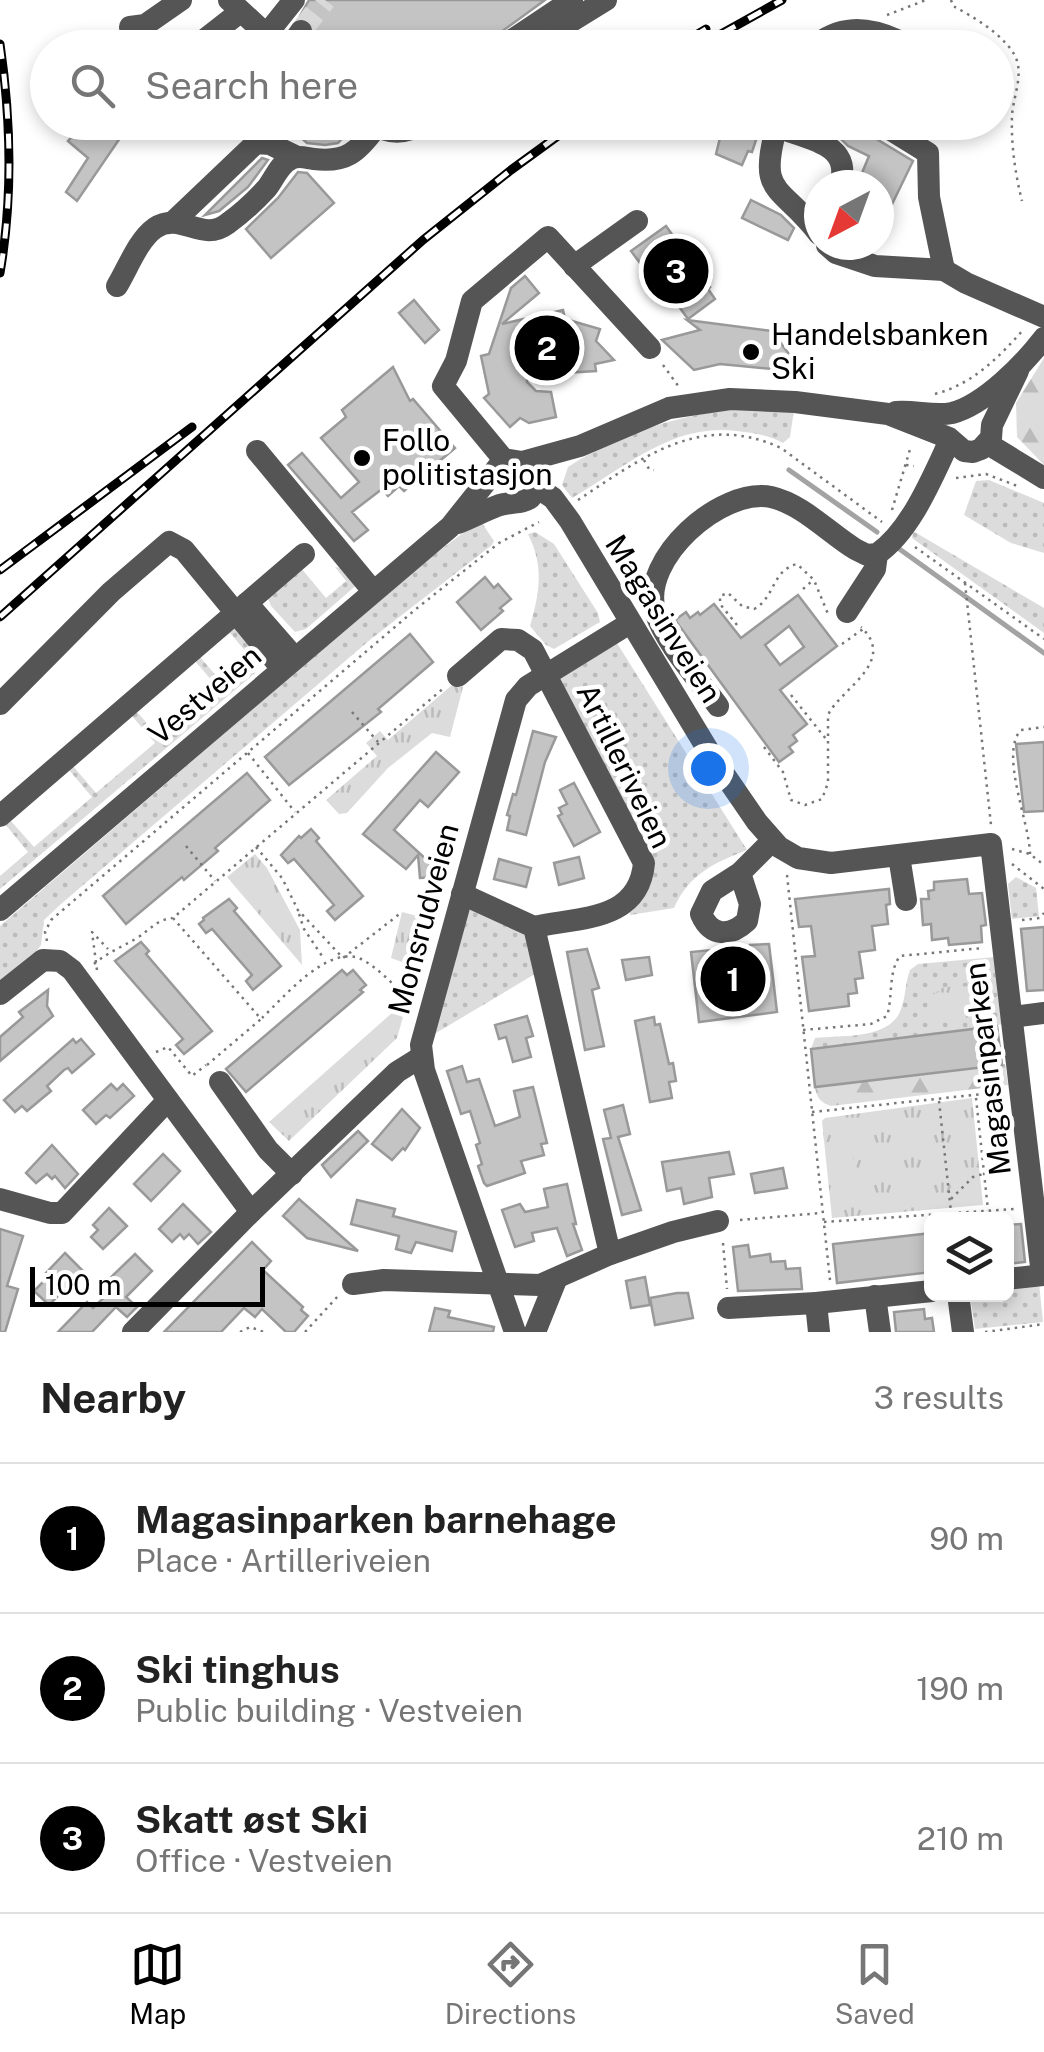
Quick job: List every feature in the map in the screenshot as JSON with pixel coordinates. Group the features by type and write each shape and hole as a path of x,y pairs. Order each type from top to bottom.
{"street":[{"path":"130,26 145,25 182,0"},
{"path":"279,30 294,0"},
{"path":"527,30 572,0"},
{"path":"557,30 606,0"},
{"path":"212,30 235,6 261,30"},
{"path":"854,30 862,30"},
{"path":"117,286 148,235 173,222 256,143 270,144 295,156 327,160 346,158 366,140"},
{"path":"773,140 768,160 770,180 775,190 804,215"},
{"path":"811,140 834,150 844,170"},
{"path":"907,140 928,153 929,197 944,270"},
{"path":"173,222 201,231 220,230 263,192 280,168 295,156"},
{"path":"574,266 637,221"},
{"path":"506,467 530,468 525,494 494,494 506,467 498,436 443,386 456,362 472,301 548,237 650,348"},
{"path":"857,260 875,266 944,270 1040,315"},
{"path":"849,621 877,554 940,480 1044,338"},
{"path":"1018,371 960,409 947,424 1036,485"},
{"name":"Vestveien","path":"0,910 450,526 506,467 580,446 649,414 714,400 770,400 888,414 969,440"},
{"path":"960,409 986,413 969,440"},
{"name":"Vestveien","path":"888,414 960,409"},
{"name":"Vestveien","path":"450,526 525,494 580,446"},
{"path":"257,451 373,592"},
{"name":"Magasinveien","path":"525,494 578,538 712,755 782,848"},
{"path":"718,706 666,634 652,598 660,569 693,528 736,500 768,497 794,506 861,553 877,554"},
{"path":"0,704 111,592 169,542 180,546 242,607 288,664"},
{"path":"0,816 304,554"},
{"name":"Monsrudveien","path":"515,1332 420,1057 428,1013 514,704 528,686 630,623"},
{"path":"458,676 494,644 507,638 529,647 546,675"},
{"name":"Artilleriveien","path":"534,927 618,910 631,900 642,882 644,863 546,675"},
{"path":"740,873 782,848 830,863 991,844"},
{"name":"Magasinparken","path":"991,844 1043,1275 1014,1278"},
{"path":"900,856 906,900"},
{"path":"462,894 534,927 610,1254"},
{"path":"0,994 48,958 60,960 72,970 250,1212"},
{"path":"1012,1016 1044,1013"},
{"path":"145,1328 207,1272 250,1212 398,1072 420,1057"},
{"path":"213,1073 268,1150 292,1174"},
{"path":"0,1199 62,1213 168,1100"},
{"path":"353,1284 384,1280 527,1286 556,1280 610,1254 674,1232 720,1221"},
{"path":"535,1332 556,1280"},
{"path":"728,1308 924,1291"},
{"path":"875,1296 880,1332"},
{"path":"819,1332 824,1302"},
{"path":"959,1302 963,1332"}],"path":[{"path":"859,29 926,0"},
{"path":"950,0 988,30"},
{"path":"1014,59 1018,87 1014,105"},
{"path":"1013,140 1014,169 1022,200"},
{"path":"929,396 958,386 984,370 1040,315"},
{"path":"650,348 682,392"},
{"path":"570,505 678,440 698,436 767,442 794,457 886,525 910,448"},
{"path":"643,459 654,470"},
{"path":"940,480 986,474 1036,485"},
{"path":"48,958 45,932 51,920 498,543 539,522"},
{"path":"495,538 498,543"},
{"path":"906,539 1044,639"},
{"path":"737,625 719,601 722,594 730,594 751,609 764,602 781,572 790,565 802,566 872,646 870,663 858,683 830,710 828,789 822,799 810,804 792,800 784,772 764,747"},
{"path":"803,589 814,580"},
{"path":"966,583 991,844 1044,889"},
{"path":"842,644 849,621"},
{"path":"83,971 160,919 174,918 458,676"},
{"path":"790,695 827,740"},
{"path":"352,712 379,743"},
{"path":"1030,854 1030,840 1022,822 1013,742 1021,730 1044,727"},
{"path":"248,752 296,813"},
{"path":"991,844 1030,854 1044,865"},
{"path":"186,846 216,882"},
{"path":"256,847 282,878 304,930 325,960"},
{"path":"782,848 824,1222 824,1302"},
{"path":"298,909 342,958"},
{"path":"342,958 402,912"},
{"path":"802,1030 871,1024 886,1016 895,964 900,956 1002,935 1044,913"},
{"path":"174,918 261,1019"},
{"path":"99,975 92,932 109,950"},
{"path":"146,1056 168,1047 192,1076 213,1073 261,1019 325,960 360,958 422,1009"},
{"path":"393,1012 396,988"},
{"path":"810,1112 1022,1090"},
{"path":"976,1095 988,1211"},
{"path":"938,1099 951,1212"},
{"path":"950,1200 973,1176 984,1174"},
{"path":"976,1212 1039,1220"},
{"path":"728,1308 720,1221 823,1213"},
{"path":"824,1222 924,1216"},
{"path":"306,1332 353,1284"},
{"path":"983,1332 1044,1324"},
{"path":"240,1332 250,1326 264,1332"}],"green space":[{"path":"1044,358 1044,465 1017,437 1016,403"},
{"path":"739,408 794,410 790,437 783,443 737,431 691,434 650,450 572,498 562,485 568,467 608,444 672,421"},
{"path":"989,480 1044,503 1044,553 1011,543 964,515 976,481"},
{"path":"482,523 494,541 492,545 371,639 61,904 44,920 41,945 30,960 0,985 0,926 423,563"},
{"path":"913,531 1044,608 1044,633 912,538"},
{"path":"535,532 554,544 600,622 554,649 530,626 539,579 528,534"},
{"path":"335,567 352,570 360,582 306,629 295,632 267,596 301,568 326,598 346,581"},
{"path":"236,625 259,661 255,673 0,889 0,876 28,852 5,824 10,820 34,847 92,797 69,770 73,766 96,793 155,743 132,716 137,712 161,739 219,689 195,661 200,657 224,685 253,660 230,633 222,639"},
{"path":"615,640 747,850 695,878 674,908 630,915 629,908 645,893 560,677"},
{"path":"452,685 463,687 450,737 432,733 388,768 347,813 339,814 326,800 377,756 366,743 380,731 388,740"},
{"path":"255,854 267,868 300,930 302,965 227,877"},
{"path":"1016,877 1036,888 1039,916 1012,919 1008,884"},
{"path":"473,908 483,909 528,937 540,971 431,1036 466,913"},
{"path":"402,912 433,920 418,968 391,958"},
{"path":"995,957 1004,1024 811,1049 815,1038 864,1034 896,1019 910,970 918,964"},
{"path":"981,986 981,1018 940,1022 929,1013 928,998 944,987"},
{"path":"393,1012 403,1017 397,1038 289,1141 269,1122"},
{"path":"1005,1064 1008,1085 831,1106 820,1099 815,1087"},
{"path":"972,1098 983,1205 832,1218 822,1121 825,1118"},
{"path":"851,1140 857,1184 831,1188 827,1142"},
{"path":"1039,1283 1043,1322 975,1329 971,1302 1014,1302 1014,1286"}],"building":[{"path":"309,0 545,0 504,30 314,30 314,24 300,16"},
{"path":"119,140 77,201 66,192 88,158 68,141"},
{"path":"304,140 341,140 325,145"},
{"path":"720,140 756,140 742,165 716,154"},
{"path":"842,140 878,140 913,161 894,200 894,170 863,170 869,156"},
{"path":"262,158 268,160 248,187 219,211 205,215"},
{"path":"298,172 307,173 334,203 271,258 246,229"},
{"path":"751,200 781,215 794,228 788,240 742,218"},
{"path":"666,226 715,299 688,319 644,259 640,263 631,251"},
{"path":"525,276 539,293 502,324 563,310 565,319 600,329 596,341 614,360 595,364 596,371 564,373 553,358 534,359 527,369 527,382 536,391 551,392 556,417 529,423 520,418 510,427 484,398 489,394 481,356 489,354 511,288"},
{"path":"414,300 439,330 425,343 399,313"},
{"path":"687,320 772,331 802,372 720,364 694,370 662,340 700,330"},
{"name":"Follo politistasjon","path":"393,367 410,401 413,399 455,448 404,491 399,486 388,496 382,489 352,512 368,530 354,541 288,465 302,453 341,498 359,482 321,438 346,417 342,410"},
{"path":"485,577 494,588 498,584 511,599 481,630 457,602"},
{"path":"798,595 837,646 780,690 807,724 793,735 797,741 789,747 793,752 779,762 675,620 686,612 690,618 698,612 700,615 714,604 741,638","holes":["789,626 804,647 780,665 765,645"]},
{"path":"410,634 433,662 378,709 381,712 289,785 265,757"},
{"path":"533,731 556,737 545,762 526,835 507,830 507,815"},
{"path":"1044,742 1044,811 1024,812 1016,744"},
{"path":"436,752 459,772 428,807 420,800 394,830 428,861 439,860 440,877 420,878 418,855 406,869 363,834"},
{"path":"247,773 270,800 215,848 218,851 126,924 103,896"},
{"path":"574,783 600,832 574,846 558,816 562,814 559,808 567,804 560,790"},
{"path":"311,829 319,838 316,841 363,896 335,920 327,911 334,905 294,859 288,863 281,855"},
{"path":"579,857 584,878 559,885 554,863"},
{"path":"499,859 531,868 526,887 494,879"},
{"path":"967,879 969,894 982,893 986,925 981,926 982,942 949,945 948,938 932,940 931,924 923,925 921,899 929,899 928,891 934,890 934,882"},
{"path":"889,889 888,924 872,926 875,950 859,952 863,978 855,979 857,993 848,994 849,1006 809,1011 802,957 815,956 811,926 799,927 795,899"},
{"path":"229,899 237,908 234,911 281,966 253,990 246,981 252,975 212,929 206,933 199,924"},
{"path":"1044,927 1044,990 1027,991 1021,929"},
{"path":"141,942 149,951 146,954 212,1031 184,1054 176,1045 183,1039 115,961"},
{"path":"769,944 777,1012 699,1022 691,952 711,950 712,956 750,952 750,945"},
{"path":"587,949 599,988 592,990 604,1046 585,1050 567,952"},
{"path":"649,957 652,975 626,980 622,960"},
{"path":"342,970 347,975 353,970 366,985 360,990 363,992 246,1092 226,1069"},
{"path":"48,990 47,1006 53,1016 0,1061 0,1037 23,1017 19,1012"},
{"path":"527,1016 533,1036 526,1038 531,1057 513,1062 506,1037 499,1039 495,1025"},
{"path":"654,1017 655,1025 660,1024 676,1081 669,1082 672,1098 650,1102 635,1021"},
{"path":"997,1026 1002,1065 815,1087 811,1049"},
{"path":"73,1039 76,1043 81,1039 94,1054 72,1073 68,1068 64,1070 47,1086 51,1091 27,1111 22,1106 15,1112 4,1100"},
{"path":"462,1066 467,1082 479,1079 495,1126 520,1117 514,1091 533,1087 547,1143 541,1144 544,1155 521,1161 525,1173 487,1186 484,1183 478,1166 482,1164 476,1145 480,1143 470,1111 461,1114 447,1071"},
{"path":"111,1084 117,1090 123,1084 134,1096 110,1118 106,1115 96,1124 83,1110"},
{"path":"623,1105 630,1134 618,1137 641,1210 622,1215 603,1139 611,1138 604,1110"},
{"path":"402,1109 420,1128 405,1150 392,1160 372,1144"},
{"path":"358,1131 368,1141 331,1177 322,1165"},
{"path":"52,1145 78,1174 65,1188 55,1176 52,1179 47,1174 36,1183 26,1173"},
{"path":"729,1152 734,1174 709,1178 712,1197 684,1204 681,1188 667,1191 662,1162"},
{"path":"163,1154 180,1171 151,1201 134,1184"},
{"path":"783,1168 787,1188 755,1193 751,1174"},
{"path":"567,1184 573,1224 582,1250 567,1256 557,1228 532,1233 534,1241 515,1247 502,1210 520,1204 525,1212 548,1207 544,1189"},
{"path":"299,1199 358,1251 307,1238 283,1216"},
{"path":"357,1200 395,1209 393,1216 456,1232 452,1251 416,1242 411,1253 396,1249 399,1236 351,1224"},
{"path":"183,1204 211,1232 198,1244 189,1234 184,1239 180,1234 172,1242 159,1229"},
{"path":"109,1208 127,1226 103,1249 91,1237 98,1230 93,1225"},
{"path":"1014,1224 1021,1224 1025,1262 1014,1263"},
{"path":"0,1229 23,1236 7,1286 18,1289 5,1332 0,1332"},
{"path":"924,1234 924,1273 837,1283 833,1244"},
{"path":"252,1242 271,1261 263,1270 308,1316 294,1332 286,1332 262,1309 255,1317 244,1308 221,1332 164,1332"},
{"path":"748,1245 750,1257 770,1254 771,1262 785,1261 786,1269 800,1268 802,1289 738,1291 733,1247"},
{"path":"65,1253 83,1271 49,1305 34,1291"},
{"path":"135,1254 152,1271 126,1297 137,1307 127,1317 116,1307 92,1332 58,1332 87,1302 93,1308 111,1291 104,1284"},
{"path":"645,1277 650,1305 631,1308 626,1281"},
{"path":"688,1293 693,1318 655,1325 650,1298"},
{"path":"435,1308 450,1311 448,1317 494,1327 493,1332 429,1332"},
{"path":"924,1309 925,1319 932,1318 934,1332 896,1332 894,1312"}],"waterway":[{"path":"789,470 877,532"},
{"path":"898,548 1044,653"}],"tunnel":[{"path":"302,30 325,0"}],"railway":[{"path":"728,30 782,0"},
{"path":"0,44 9,158 0,273"},
{"path":"0,617 423,240 552,140"},
{"path":"0,570 192,427"}],"place":[{"name":"Skatt øst Ski","path":"676,271"},
{"name":"Ski tinghus","path":"547,348"},
{"name":"Handelsbanken Ski","path":"751,352"},
{"name":"Follo politistasjon","path":"362,458"},
{"name":"Magasinparken barnehage","path":"733,979"}]}
